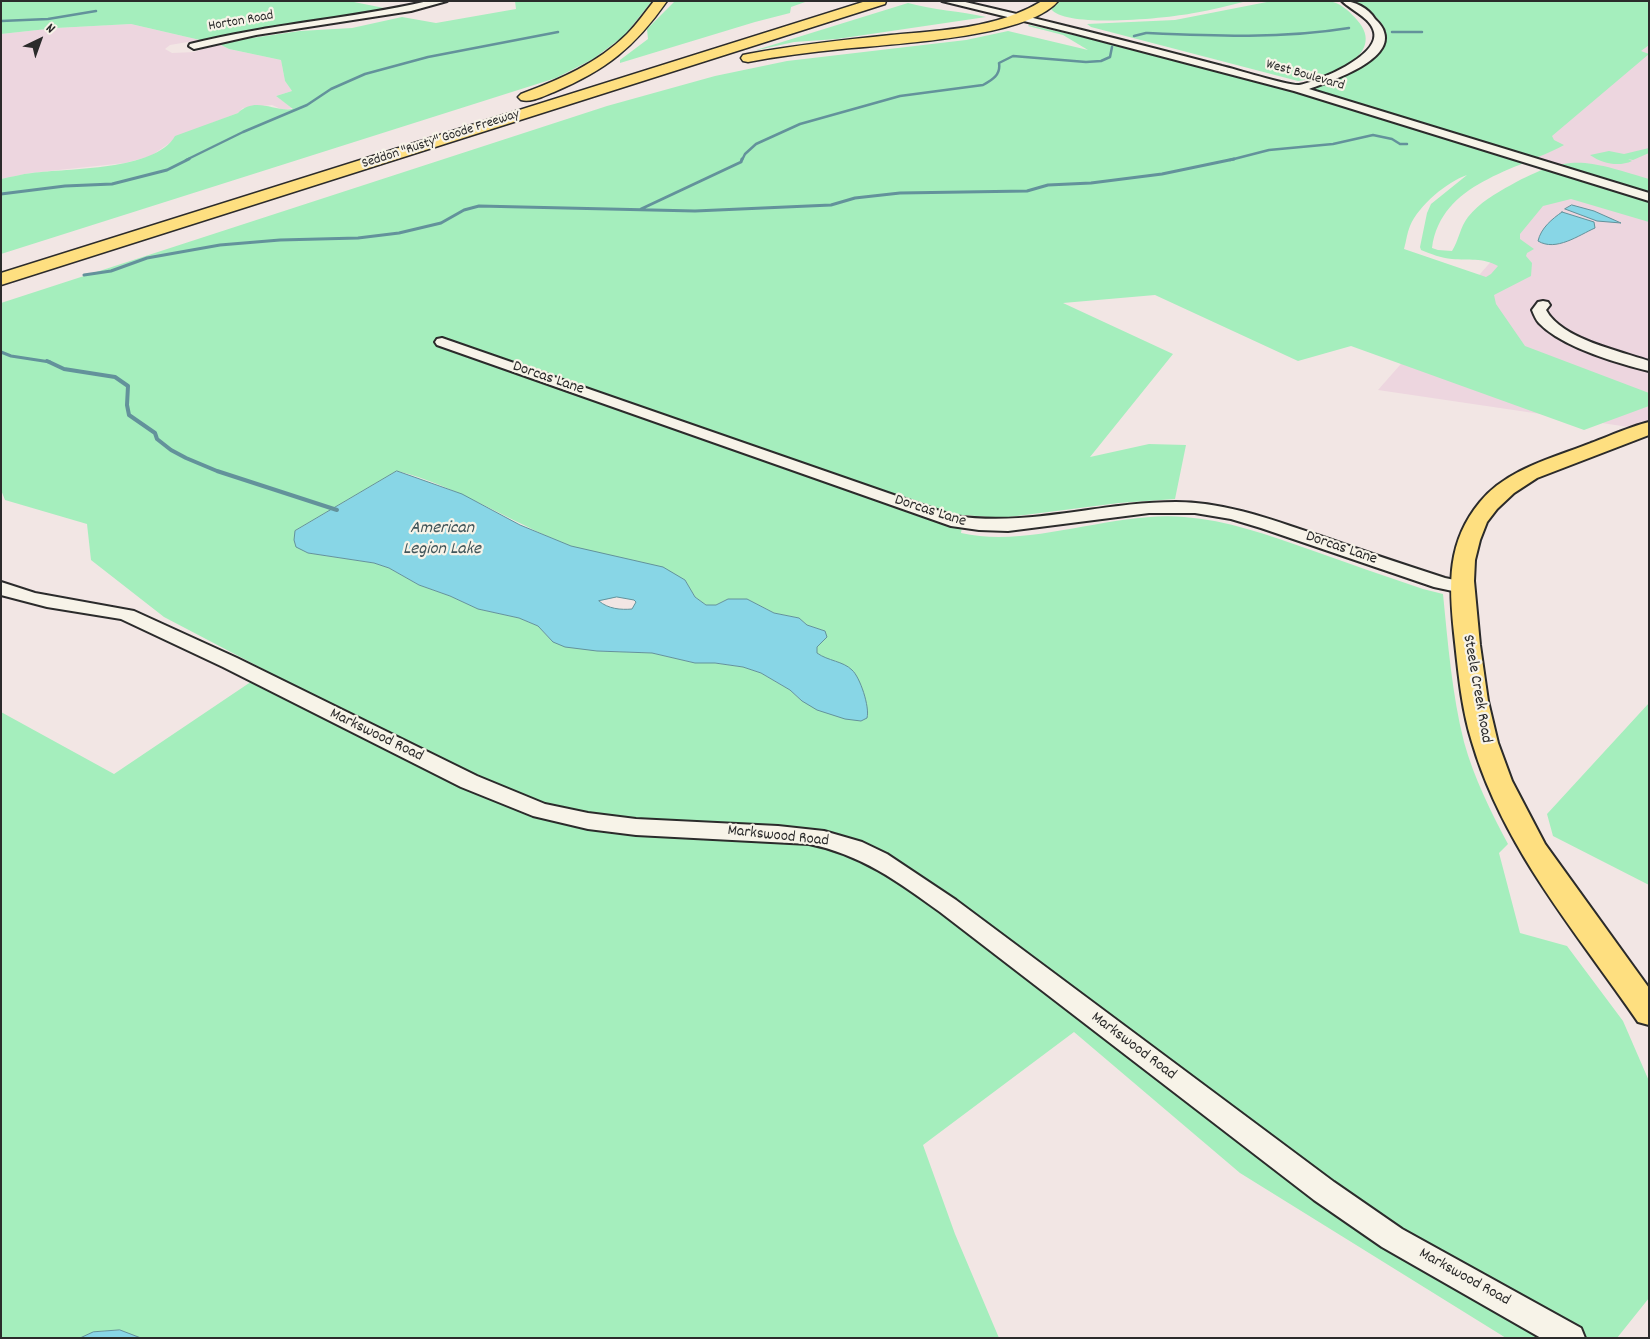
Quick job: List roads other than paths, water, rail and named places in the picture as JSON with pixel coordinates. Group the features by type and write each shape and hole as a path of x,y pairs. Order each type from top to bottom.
{"highway":[{"path":"516,100 558,84 607,57 630,40 661,1"},
{"name":"Seddon \"Rusty\" Goode Freeway","path":"1,264 846,1"},
{"name":"Seddon \"Rusty\" Goode Freeway","path":"1,279 880,1"},
{"path":"528,113 683,72 765,54 946,34 1022,19 1035,13 1052,1"},
{"path":"417,135 498,106"}],"main road":[{"name":"Steele Creek Road","path":"1649,428 1530,474 1511,484 1496,496 1484,509 1469,534 1464,552 1462,587 1471,677 1485,744 1499,783 1520,826 1541,862 1649,1013"}],"street":[{"name":"Horton Road","path":"194,46 227,38 403,10 442,1"},
{"name":"West Boulevard","path":"947,1 1183,58 1298,89 1649,198"},
{"path":"1298,89 1354,67 1372,54 1379,44 1379,33 1375,22 1347,1"},
{"path":"1543,306 1539,310 1540,315 1545,322 1556,330 1649,366"},
{"name":"Dorcas Lane","path":"442,342 951,521 976,526 1010,526 1145,508 1190,508 1228,514 1267,524 1441,583 1462,587"},
{"name":"Markswood Road","path":"1,588 34,598 127,615 469,781 539,810 572,818 629,826 799,836 837,843 854,848 878,859 912,880 948,906 1324,1191 1392,1238 1570,1338"}],"water":[{"path":"1572,205 1594,211 1621,223 1597,221 1565,209"},
{"path":"1562,212 1594,222 1595,228 1560,244 1552,245 1538,241 1544,228"},
{"name":"American Legion Lake","path":"397,471 462,494 520,525 571,546 663,567 685,580 695,597 706,605 716,605 728,599 747,599 774,613 799,618 807,625 825,631 827,637 817,647 817,653 852,670 861,685 866,700 867,718 861,721 845,719 817,710 802,701 790,690 761,673 743,667 715,663 695,663 652,653 597,651 565,647 553,642 538,626 519,618 478,609 419,585 389,568 374,563 308,553 296,547 294,540 295,531","holes":["617,597 636,602 632,609 610,607 599,601"]},
{"path":"120,1330 141,1338 80,1338 93,1332"}],"waterway":[{"path":"1,21 48,19 96,11"},
{"path":"1134,36 1146,33 1223,36 1273,35 1349,28"},
{"path":"186,160 243,132 307,105 331,89 365,74 428,57 558,32"},
{"path":"1392,32 1422,32"},
{"path":"742,160 745,154 756,144 800,124 900,96 983,85 997,74 999,63 1013,56 1086,62 1101,61 1110,57 1112,47"},
{"path":"1233,159 1269,150 1333,144 1373,135 1392,139 1400,144 1407,144"},
{"path":"1,194 65,186 112,184 167,170 189,159"},
{"path":"641,209 741,162 742,159"},
{"path":"84,275 111,271 147,258 220,245 280,240 358,238 399,233 441,223 464,210 479,206 695,211 831,205 855,198 900,193 1027,191 1048,185 1091,183 1162,174 1233,159"},
{"path":"1,352 11,356 49,362"},
{"path":"49,362 64,369 115,377 128,386 127,405 129,415 155,433 157,439 171,450 186,458 217,471 337,510"}]}
